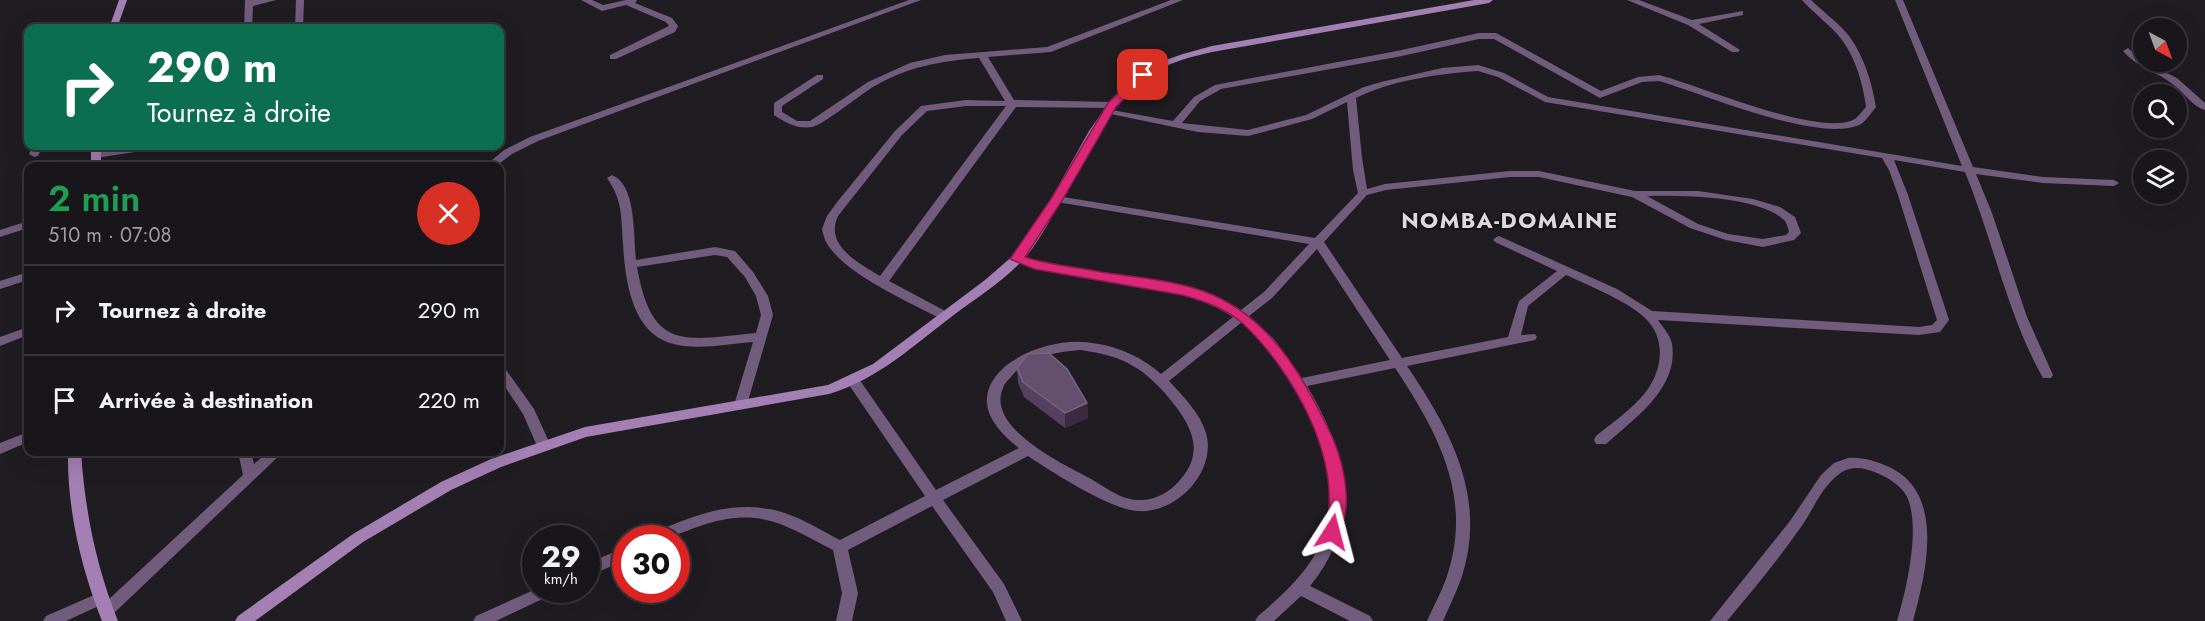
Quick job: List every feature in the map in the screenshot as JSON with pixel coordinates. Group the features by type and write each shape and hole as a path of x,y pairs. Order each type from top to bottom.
{"street":[{"path":"114,24 123,0"},
{"path":"248,24 249,2 272,0"},
{"path":"299,24 300,0"},
{"path":"585,0 602,8 631,2 669,20 674,26 672,30 613,57"},
{"path":"495,162 508,152 543,135 917,0"},
{"path":"820,77 777,105 777,114 790,123 812,124 892,73 927,61 1031,53 1063,46 1179,0"},
{"path":"243,621 358,538 404,510 456,482 543,444 585,432 741,405 854,382 888,362 1017,259 1057,199 1110,108 1143,75 1166,63 1195,53 1489,0"},
{"path":"1631,0 1691,23 1735,50"},
{"path":"1176,125 1197,99 1218,87 1397,54 1479,36 1496,36 1600,95 1641,79 1659,78 1793,119 1835,125 1858,122 1871,107 1863,74 1845,37 1806,0"},
{"path":"1899,0 1987,213 2021,317 2048,375"},
{"path":"1691,23 1740,13"},
{"path":"2128,51 2136,60 2181,85 2195,102 2205,107"},
{"path":"982,56 1012,103"},
{"path":"945,316 851,263 831,244 828,228 843,204 924,108 934,105 1012,103 1110,108 1176,125 1230,133 1248,133 1309,117 1384,84 1442,71 1478,68 1501,75 1545,99 1969,170 2043,180 2114,183"},
{"path":"1351,97 1357,135 1358,177 1363,193"},
{"path":"883,281 1012,103"},
{"path":"96,156 131,150"},
{"path":"1649,315 1866,329 1919,331 1940,326 1943,320 1903,195 1886,156"},
{"path":"1162,380 1243,317 1363,193 1385,187 1525,172 1635,194 1687,223 1726,237 1763,243 1790,238 1795,233 1793,223 1787,218 1746,201 1667,191 1635,194"},
{"path":"612,178 625,193 632,264 640,302 647,320 660,333 672,339 760,338"},
{"path":"1057,199 1318,242 1439,425 1461,482 1465,508 1461,550 1434,621"},
{"path":"0,234 24,225"},
{"path":"1499,240 1613,292 1649,315 1666,342 1665,371 1649,397 1600,440"},
{"path":"632,264 704,252 731,254 749,275 762,296 767,315 741,405"},
{"path":"1017,259 1182,290 1207,297 1243,317 1280,356 1299,383 1325,437 1333,464 1337,492 1336,519 1328,545 1300,588 1263,621"},
{"path":"1513,341 1523,304 1565,270"},
{"path":"0,285 24,277"},
{"path":"0,342 24,333"},
{"path":"1299,383 1531,338"},
{"path":"1059,346 1103,348 1125,355 1145,366 1162,380 1194,420 1202,438 1200,458 1175,495 1150,505 1127,505 1028,450 1013,437 995,411 994,393 1002,377 1017,363 1037,352 1059,346"},
{"path":"504,376 529,412 543,444"},
{"path":"854,382 999,588 1014,621"},
{"path":"0,449 24,439"},
{"path":"840,547 1028,450"},
{"path":"74,456 83,533 106,610"},
{"path":"246,456 250,475"},
{"path":"51,621 106,610 271,456"},
{"path":"1718,621 1796,524 1829,475 1839,467 1852,462 1866,463 1884,470 1904,484 1912,493 1915,501 1918,558 1905,621"},
{"path":"690,526 729,512 750,511 787,519 840,547 850,593 844,621"},
{"path":"1300,588 1365,621"},
{"path":"481,621 522,602"}],"building":[{"path":"1049,353 1067,369 1087,403 1065,413 1023,382 1017,368 1028,354"}],"district":[{"name":"NOMBA-DOMAINE","path":"1510,220"}],"route":[{"path":"1143,75 1112,105 1057,199 1017,259 1182,290 1207,297 1227,306 1243,317 1280,356 1299,383 1325,437 1333,464 1337,492 1336,519 1332,532"}]}
